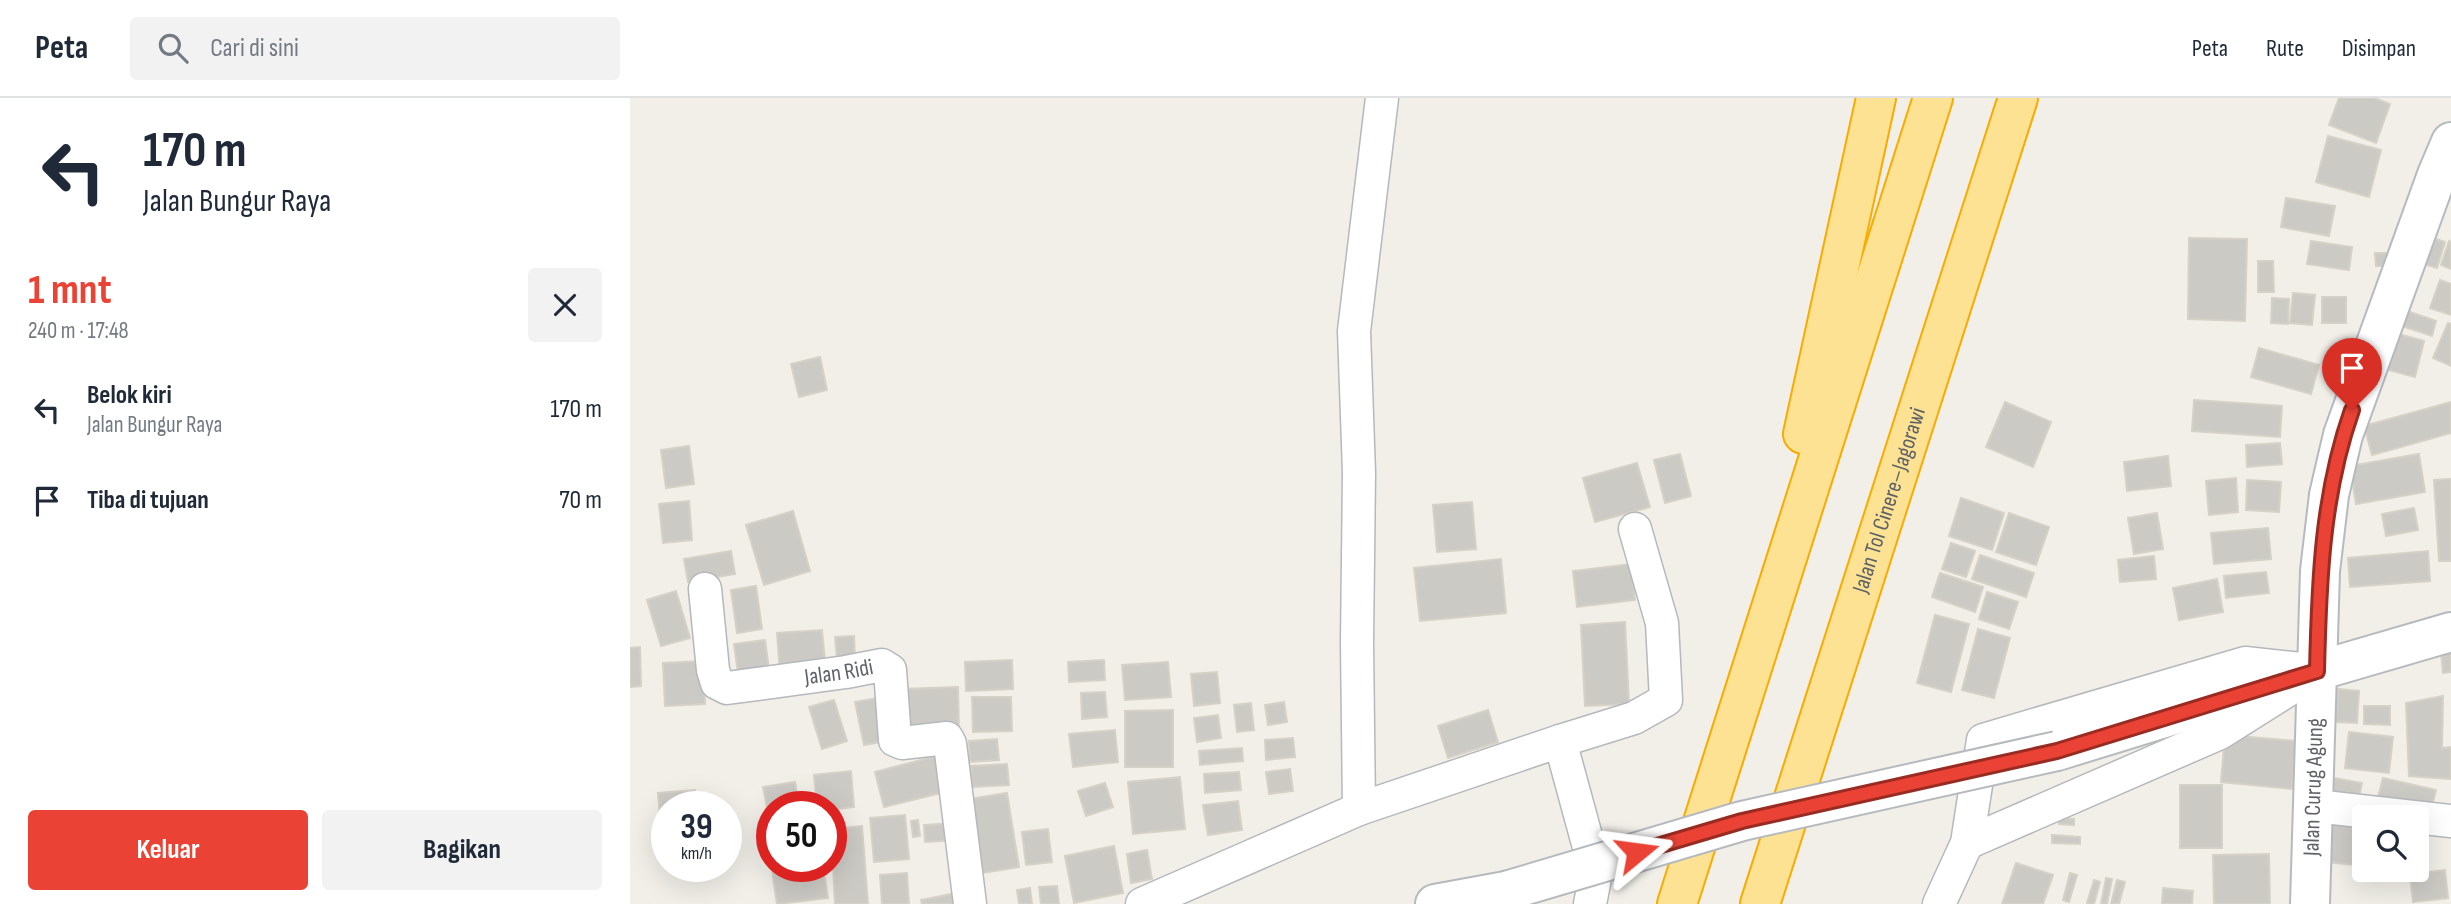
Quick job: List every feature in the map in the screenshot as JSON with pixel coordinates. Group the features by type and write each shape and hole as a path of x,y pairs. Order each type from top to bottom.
{"highway":[{"path":"1756,656 1876,98"},
{"path":"1677,904 1933,98"},
{"name":"Jalan Tol Cinere–Jagorawi","path":"1760,904 2018,98"},
{"path":"1972,244 2033,98"}],"main road":[{"name":"Jalan Curug Agung","path":"2310,904 2315,806 2318,611 2329,495 2343,435 2451,142"},
{"path":"1435,904 1506,891 1742,821 2057,751 2451,632"}],"street":[{"path":"1359,809 1359,473 1354,331 1382,98"},
{"path":"1142,904 1359,809 1634,718 1666,700 1662,623 1635,528"},
{"name":"Jalan Ridi","path":"705,589 713,670 717,683 727,688 882,665 890,670 895,740 902,743 947,738 950,744 970,904"},
{"path":"1939,904 1967,844 1983,740 2245,663 2317,671"},
{"path":"1967,844 2220,733 2317,671"},
{"path":"1560,741 1596,873 1590,904"},
{"path":"2315,806 2451,821"}],"building":[{"path":"2339,98 2374,98 2390,104 2376,143 2329,125"},
{"path":"2328,136 2381,150 2369,197 2316,182"},
{"path":"2286,198 2335,206 2329,236 2281,227"},
{"path":"2427,236 2445,242 2437,268 2418,262"},
{"path":"2189,238 2247,239 2245,321 2188,319"},
{"path":"2311,241 2352,247 2349,270 2307,264"},
{"path":"2449,241 2451,242 2451,269 2441,265"},
{"path":"2375,253 2388,253 2388,266 2376,266"},
{"path":"2258,261 2273,261 2274,292 2258,292"},
{"path":"2440,280 2451,284 2451,315 2430,308"},
{"path":"2293,293 2315,295 2312,325 2290,323"},
{"path":"2322,297 2346,297 2346,323 2322,323"},
{"path":"2272,298 2289,299 2288,324 2271,323"},
{"path":"2401,309 2436,321 2432,336 2396,324"},
{"path":"2448,323 2451,324 2451,366 2433,358"},
{"path":"2395,333 2424,341 2415,377 2385,369"},
{"path":"2259,348 2319,365 2311,394 2251,377"},
{"path":"820,357 827,390 799,397 791,364"},
{"path":"2194,400 2282,406 2280,437 2192,431"},
{"path":"2005,402 2051,422 2033,467 1986,447"},
{"path":"2451,402 2451,433 2372,455 2364,426"},
{"path":"2280,443 2282,464 2247,467 2246,445"},
{"path":"689,446 694,484 666,488 661,450"},
{"path":"1680,454 1691,496 1665,503 1654,460"},
{"path":"2419,454 2425,492 2356,504 2350,466"},
{"path":"2168,456 2171,486 2127,491 2124,462"},
{"path":"1637,463 1650,507 1595,522 1583,478"},
{"path":"2236,478 2238,512 2209,515 2206,481"},
{"path":"2451,479 2451,561 2439,561 2434,480"},
{"path":"2247,480 2281,482 2279,512 2246,510"},
{"path":"1961,498 2004,513 1992,550 1949,536"},
{"path":"689,501 692,540 663,543 659,504"},
{"path":"1472,502 1476,549 1437,552 1433,505"},
{"path":"2414,508 2418,530 2386,536 2382,514"},
{"path":"793,511 810,571 764,585 746,525"},
{"path":"2009,513 2049,527 2036,565 1996,552"},
{"path":"2157,513 2163,549 2134,554 2128,518"},
{"path":"2268,528 2271,559 2214,564 2211,533"},
{"path":"1951,543 1975,551 1966,577 1942,569"},
{"path":"731,551 735,574 688,582 684,559"},
{"path":"2428,551 2430,581 2350,587 2348,558"},
{"path":"1980,555 2034,573 2026,597 1972,579"},
{"path":"2154,556 2156,579 2120,582 2118,560"},
{"path":"1501,559 1506,613 1420,621 1414,568"},
{"path":"1631,564 1635,600 1577,607 1573,571"},
{"path":"2266,572 2269,593 2226,598 2224,576"},
{"path":"1940,573 1983,587 1975,612 1932,597"},
{"path":"2217,579 2223,612 2179,620 2173,588"},
{"path":"756,586 762,629 737,633 731,590"},
{"path":"676,591 690,638 661,646 647,600"},
{"path":"1987,592 2018,602 2009,629 1979,619"},
{"path":"1935,615 1969,624 1951,692 1917,683"},
{"path":"1625,622 1629,704 1585,706 1581,625"},
{"path":"1978,629 2010,638 1994,698 1962,690"},
{"path":"822,630 826,671 780,675 777,633"},
{"path":"854,636 855,659 837,660 835,637"},
{"path":"765,640 770,677 739,681 734,644"},
{"path":"2451,642 2451,672 2443,673 2440,643"},
{"path":"640,647 641,686 630,687 630,648"},
{"path":"1012,660 1013,689 966,691 965,662"},
{"path":"1104,660 1105,680 1069,682 1068,662"},
{"path":"703,661 705,704 665,706 663,663"},
{"path":"1168,662 1171,697 1125,700 1122,665"},
{"path":"1217,672 1220,703 1194,706 1191,674"},
{"path":"958,687 959,734 903,735 902,689"},
{"path":"2338,689 2359,691 2357,723 2336,722"},
{"path":"1105,692 1107,717 1082,719 1081,693"},
{"path":"2443,696 2442,748 2451,747 2451,779 2409,776 2406,703"},
{"path":"972,697 1011,697 1012,731 973,732"},
{"path":"878,698 887,741 864,745 855,702"},
{"path":"834,700 847,741 822,749 809,707"},
{"path":"1284,702 1287,722 1268,725 1265,705"},
{"path":"1251,703 1254,730 1237,732 1234,705"},
{"path":"2364,706 2390,706 2390,725 2364,724"},
{"path":"1173,710 1173,767 1125,767 1125,711"},
{"path":"1488,710 1498,742 1448,758 1438,726"},
{"path":"1218,715 1221,738 1197,742 1194,718"},
{"path":"1115,730 1118,762 1073,767 1069,734"},
{"path":"2349,732 2393,737 2389,773 2345,768"},
{"path":"2225,735 2296,741 2292,789 2221,782"},
{"path":"1293,738 1295,757 1266,760 1265,740"},
{"path":"997,739 999,760 970,762 969,741"},
{"path":"1242,748 1243,761 1200,765 1199,751"},
{"path":"940,755 949,791 884,807 875,772"},
{"path":"1007,764 1009,785 972,787 971,766"},
{"path":"1290,769 1293,791 1269,794 1266,772"},
{"path":"851,771 854,807 847,808 847,791 816,791 814,775"},
{"path":"1239,772 1241,790 1205,793 1204,774"},
{"path":"1180,777 1185,829 1133,834 1128,782"},
{"path":"2334,778 2362,783 2358,801 2331,796"},
{"path":"2383,778 2436,790 2429,818 2429,805 2376,805"},
{"path":"795,782 796,791 764,791 763,787"},
{"path":"1105,783 1113,807 1086,816 1078,791"},
{"path":"2180,785 2222,785 2222,848 2180,848"},
{"path":"1007,793 1019,867 969,875 957,801"},
{"path":"1238,801 1242,830 1208,835 1203,805"},
{"path":"905,815 909,859 874,862 870,818"},
{"path":"2059,818 2074,819 2074,825 2059,824"},
{"path":"918,820 920,836 913,837 911,821"},
{"path":"2332,820 2352,822 2352,865 2327,862"},
{"path":"956,823 957,840 925,842 924,825"},
{"path":"862,826 868,904 835,904 834,882 847,882 847,827"},
{"path":"1048,829 1052,862 1026,865 1022,832"},
{"path":"2052,835 2080,837 2080,844 2052,843"},
{"path":"1114,846 1123,893 1074,903 1065,856"},
{"path":"1147,850 1152,879 1131,883 1127,854"},
{"path":"2269,854 2270,904 2214,904 2213,855"},
{"path":"2016,863 2053,875 2043,904 2002,904"},
{"path":"2445,870 2448,898 2413,902 2411,882 2429,882 2429,872"},
{"path":"907,873 909,904 882,904 880,875"},
{"path":"2070,873 2077,875 2069,902 2063,900"},
{"path":"2106,878 2112,879 2107,904 2101,904"},
{"path":"2094,880 2100,882 2094,904 2089,904 2087,903"},
{"path":"2117,880 2125,882 2119,904 2111,904"},
{"path":"774,882 826,882 828,898 777,904"},
{"path":"1057,886 1059,904 1041,904 1039,887"},
{"path":"1030,888 1032,904 1019,904 1017,890"},
{"path":"2163,888 2193,891 2192,904 2162,904"},
{"path":"961,892 963,904 922,904 921,900"}],"route":[{"path":"1637,852 1742,821 2057,751 2317,671 2320,571 2329,495 2343,435 2352,410"}]}
